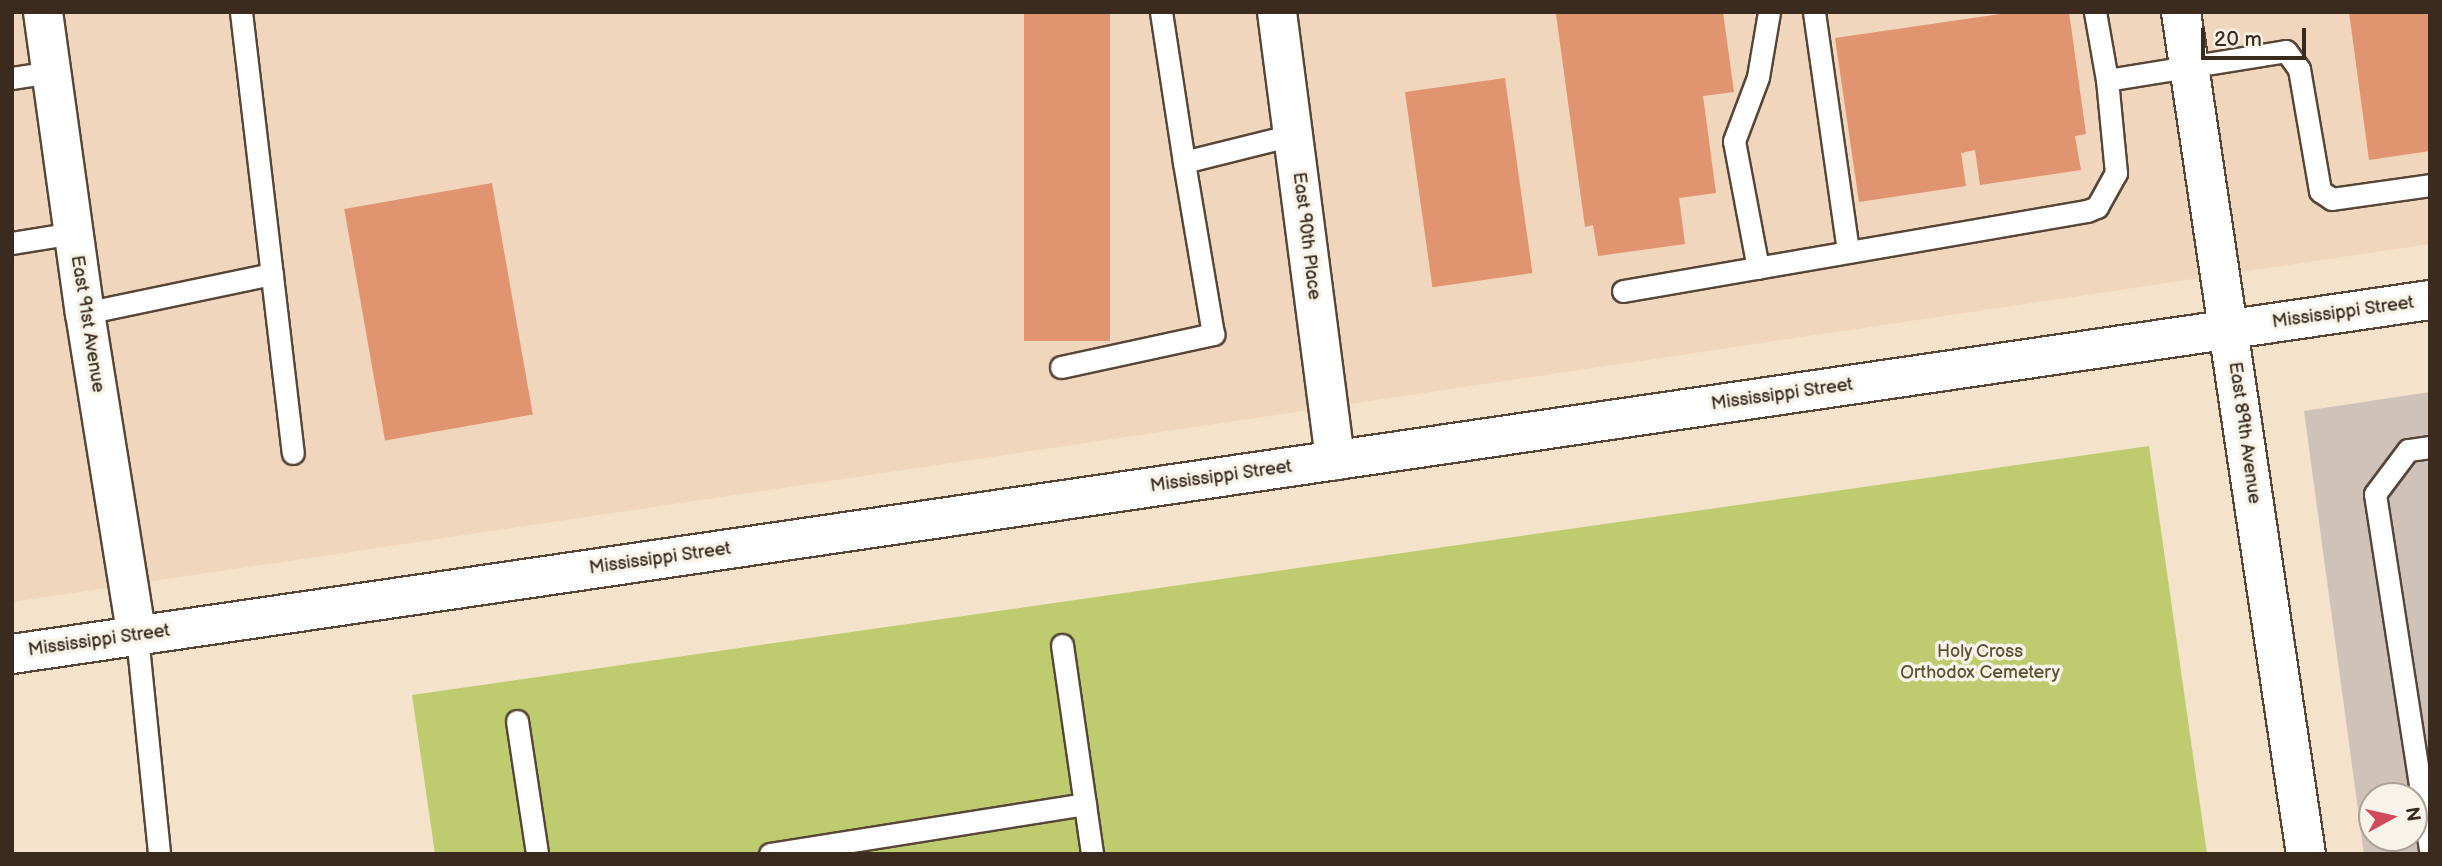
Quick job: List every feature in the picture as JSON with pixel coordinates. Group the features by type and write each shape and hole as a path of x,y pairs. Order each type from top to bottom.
{"street":[{"name":"East 91st Avenue","path":"43,12 85,313 137,636"},
{"name":"East 90th Place","path":"1277,12 1335,460"},
{"name":"East 89th Avenue","path":"2181,12 2306,854"},
{"name":"Mississippi Street","path":"12,654 2430,300"}],"lane":[{"path":"241,12 293,453"},
{"path":"1060,367 1213,334 1161,12"},
{"path":"1758,268 1734,141 1758,77 1769,12"},
{"path":"1814,12 1848,252"},
{"path":"1623,291 2097,207 2116,173 2107,80 2095,12"},
{"path":"2107,80 2286,51 2299,69 2320,191 2332,199 2430,185"},
{"path":"12,78 51,72"},
{"path":"1184,162 1292,135"},
{"path":"12,243 73,233"},
{"path":"85,313 272,274"},
{"path":"2430,447 2408,450 2375,494 2430,850"},
{"path":"137,636 159,854"},
{"path":"1062,645 1092,854"},
{"path":"517,721 537,854"},
{"path":"770,854 1084,804"}],"shaded area":[{"path":"12,12 2430,12 2430,244 12,602"},
{"path":"2430,392 2430,854 2364,852 2428,852 2428,782 2358,782 2358,810 2304,411"}],"green space":[{"name":"Holy Cross Orthodox Cemetery","path":"2149,446 2207,854 435,854 412,695"}],"building":[{"path":"1024,12 1110,12 1110,341 1024,341"},
{"path":"1723,12 1734,92 1703,96 1716,193 1679,198 1685,244 1598,256 1593,225 1585,227 1556,14"},
{"path":"2014,12 2069,12 2086,134 2075,136 2081,170 1980,185 1975,150 1961,153 1966,186 1859,202 1835,38"},
{"path":"2349,12 2430,12 2430,151 2369,160"},
{"path":"1505,78 1532,273 1432,287 1405,92"},
{"path":"492,183 533,414 385,440 344,209"}]}
